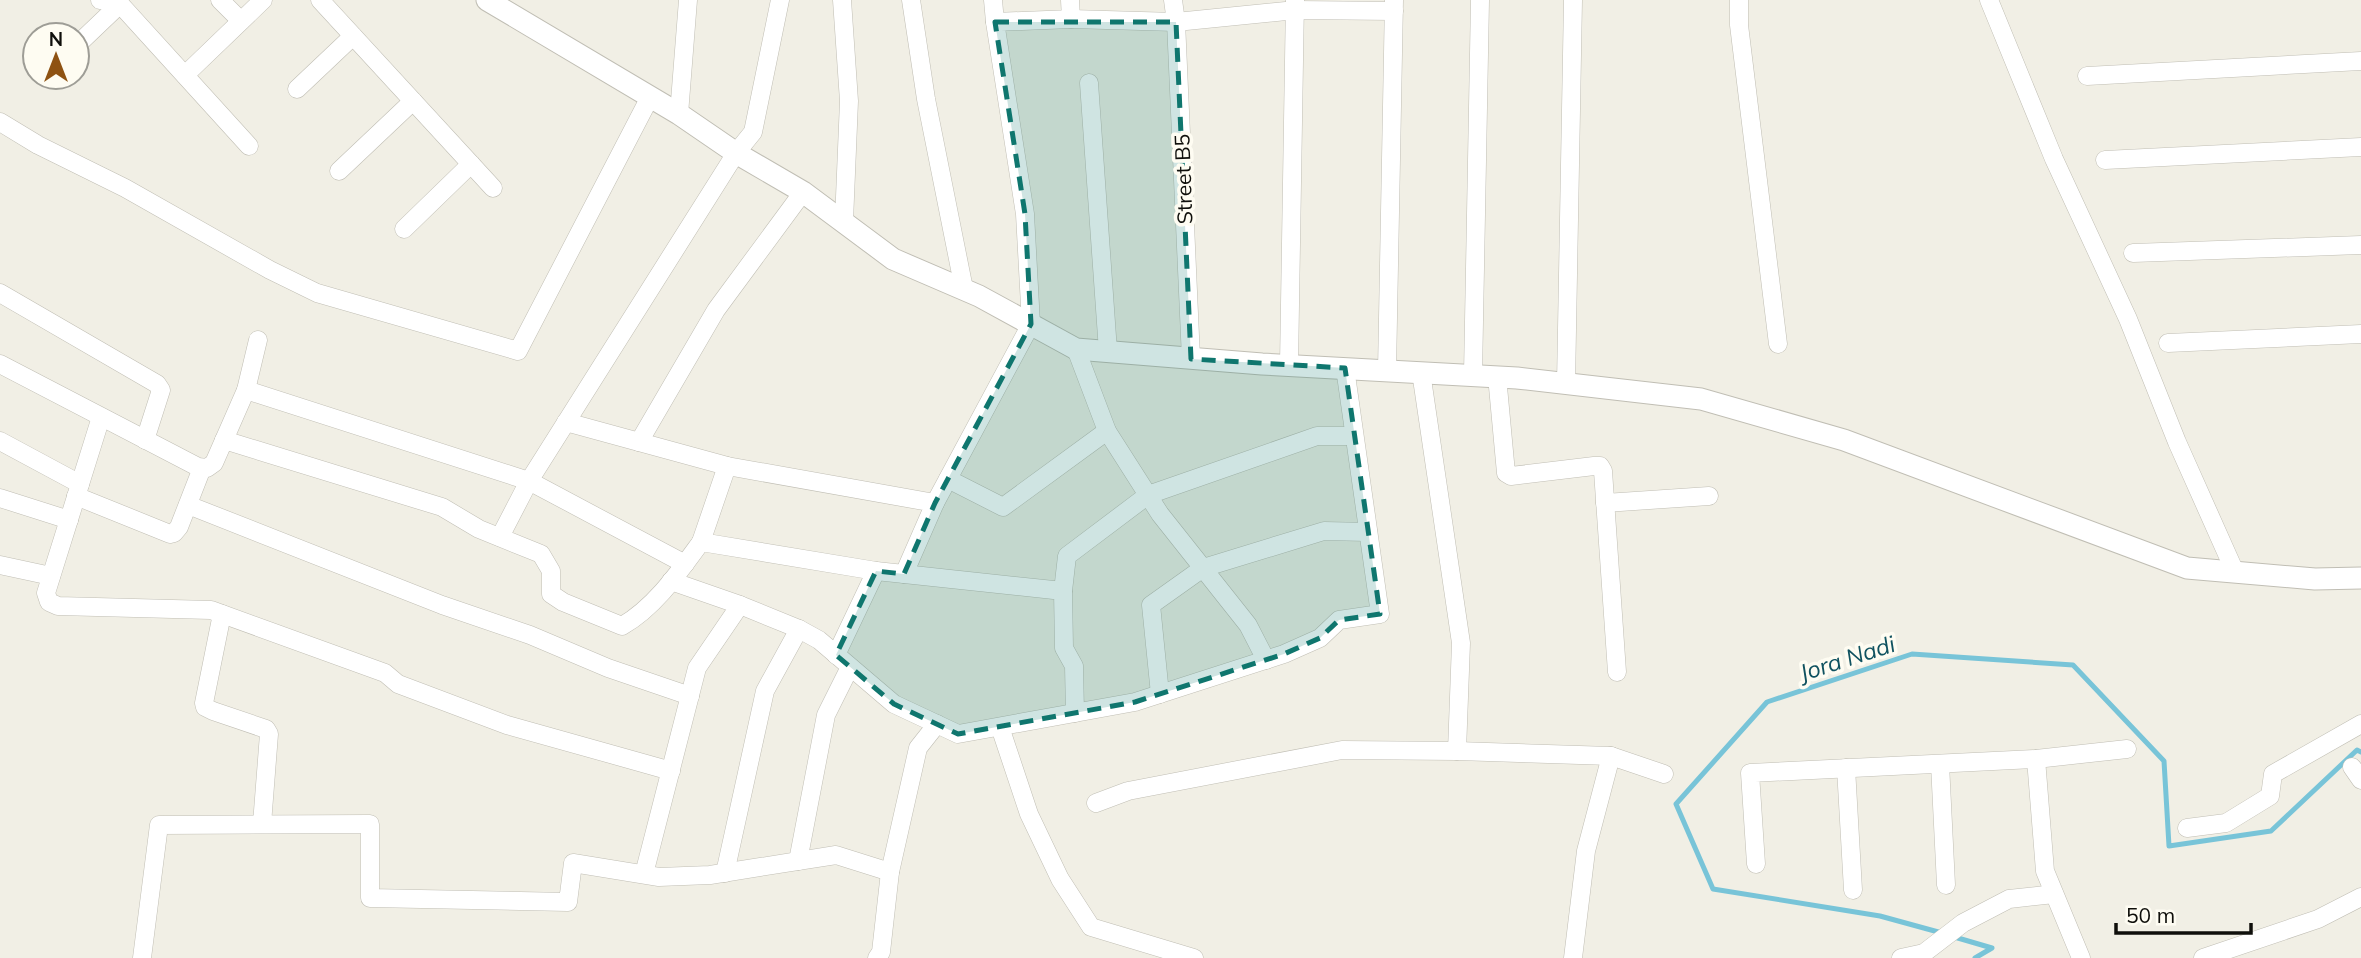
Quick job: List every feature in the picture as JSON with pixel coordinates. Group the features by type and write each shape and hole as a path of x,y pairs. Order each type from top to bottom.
{"street":[{"path":"100,0 120,4 249,146"},
{"path":"220,0 241,21"},
{"path":"185,75 263,0"},
{"path":"320,0 493,188"},
{"path":"487,0 679,114 736,153 803,192 892,259 964,289 1076,349 1191,359 1497,376 1701,399 1844,440 2187,568 2315,579 2361,578"},
{"path":"679,114 688,0"},
{"path":"500,537 566,422 736,153 753,132 780,0"},
{"path":"842,0 849,101 844,221"},
{"path":"911,0 926,99 964,289"},
{"path":"904,574 934,503 1031,324 1024,214 993,0"},
{"path":"1070,0 1071,19"},
{"name":"Street B5","path":"1173,0 1191,359"},
{"path":"1473,375 1480,0"},
{"path":"1566,384 1573,0"},
{"path":"1739,0 1739,24 1778,344"},
{"path":"1989,0 2053,159 2128,319 2177,442 2235,572"},
{"path":"91,32 120,4"},
{"path":"995,22 1071,19 1176,22 1237,8 1296,5 1394,6 1387,370"},
{"path":"1289,365 1296,5"},
{"path":"297,89 353,36"},
{"path":"2087,76 2361,61"},
{"path":"1089,83 1108,351"},
{"path":"0,122 38,145 125,188 270,270 317,293 519,351 650,97"},
{"path":"339,171 413,101"},
{"path":"2105,160 2361,147"},
{"path":"404,229 471,164"},
{"path":"639,442 716,310 803,192"},
{"path":"2133,253 2361,245"},
{"path":"0,293 157,384 161,390 145,440"},
{"path":"2168,343 2361,334"},
{"path":"0,364 145,440 207,468 214,463 246,390 258,340"},
{"path":"1076,349 1107,431 1148,495 1248,625 1266,660"},
{"path":"671,581 799,629 819,640 894,704 958,734 1135,702 1266,660 1320,638 1339,620 1380,614 1345,368"},
{"path":"1421,372 1461,643 1457,751"},
{"path":"1497,376 1506,473 1511,476 1600,466 1603,471 1618,672"},
{"path":"246,390 530,481 685,564"},
{"path":"101,417 46,593 49,601 58,606 211,610 385,673 398,684 506,724 671,771"},
{"path":"566,422 727,466 934,503"},
{"path":"948,480 1003,507 1107,431"},
{"path":"1075,713 1074,666 1065,648 1063,590 1068,556 1148,495 1317,436 1354,436"},
{"path":"224,440 442,507 478,529 541,554 551,571 551,594 563,602 622,626 639,614 671,581 701,542 727,466"},
{"path":"0,441 78,490 170,534 174,534 179,527 202,468"},
{"path":"1605,503 1709,496"},
{"path":"0,498 69,520"},
{"path":"188,505 442,605 530,635 608,667 690,696"},
{"path":"1160,694 1151,606 1203,568 1324,531 1368,532"},
{"path":"701,542 876,571 1063,590"},
{"path":"0,565 51,576"},
{"path":"798,861 826,715 876,571"},
{"path":"644,874 697,668 740,605"},
{"path":"222,614 204,703 205,707 213,711 266,729 269,734 262,824"},
{"path":"725,873 765,691 799,629"},
{"path":"884,956 890,872 918,748 937,724"},
{"path":"2188,828 2226,823 2248,810 2270,796 2273,774 2361,724"},
{"path":"1000,727 1029,814 1060,878 1091,927 1194,958"},
{"path":"1756,864 1750,773 2036,760 2127,749"},
{"path":"1096,803 1128,791 1342,750 1611,756 1664,774"},
{"path":"1573,958 1587,850 1611,756"},
{"path":"2036,760 2045,872 2081,958"},
{"path":"1940,764 1946,885"},
{"path":"1846,768 1853,890"},
{"path":"142,958 159,825 370,824 370,898 568,902 573,863 659,877 725,873 836,855 890,872"},
{"path":"1901,958 1924,953 1987,908 2009,899 2054,894"},
{"path":"2203,958 2318,919 2361,897"}],"highlighted area":[{"path":"995,22 1176,22 1191,359 1345,368 1380,614 1339,620 1320,638 1284,654 1135,702 958,734 894,704 836,655 876,571 904,574 935,503 1031,324 1025,214"}],"waterway":[{"name":"Jora Nadi","path":"1942,933 1880,916 1713,889 1676,804 1767,702 1912,654 2073,665 2164,761 2169,846 2271,831 2357,750 2361,752"},
{"name":"Jora Nadi","path":"1951,936 1992,948 1975,958"}]}
